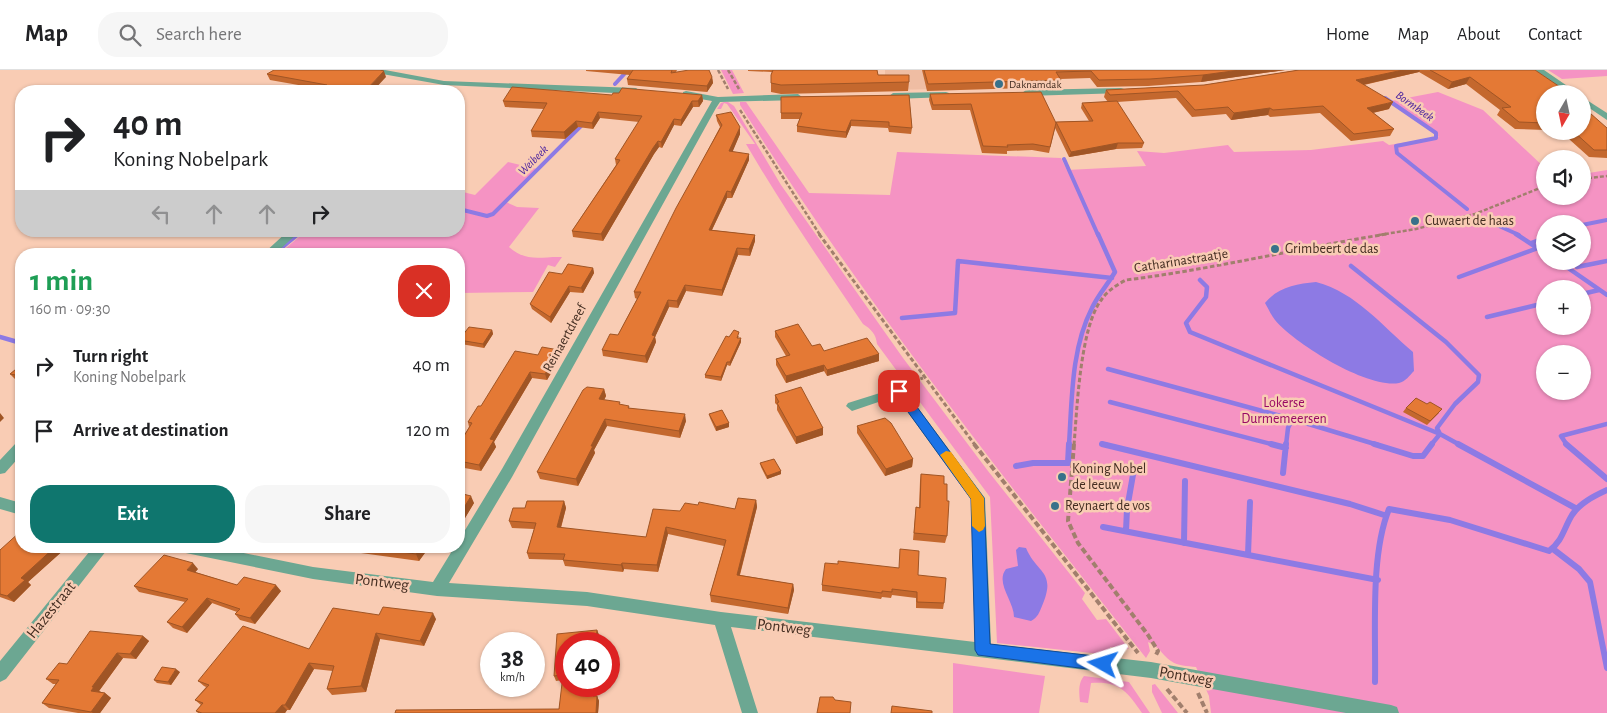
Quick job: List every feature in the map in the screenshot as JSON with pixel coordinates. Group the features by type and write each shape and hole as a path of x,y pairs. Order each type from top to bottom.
{"street":[{"path":"370,70 451,83 646,92"},
{"path":"1539,70 1562,85"},
{"path":"1020,93 1128,91"},
{"path":"673,94 703,96 718,100 732,98 810,97"},
{"path":"884,96 952,94"},
{"name":"Reinaertdreef","path":"465,543 507,473 712,107 718,100"},
{"path":"1591,105 1607,117"},
{"path":"275,248 288,237"},
{"path":"852,406 899,391 978,498 983,650"},
{"path":"0,469 15,453"},
{"path":"0,503 15,507"},
{"name":"Hazestraat","path":"0,674 97,553"},
{"name":"Pontweg","path":"212,553 313,573 437,590 587,599 721,619 1151,670 1391,713"},
{"name":"Reinaertdreef","path":"437,590 459,553"},
{"path":"721,619 750,713"}],"path":[{"path":"718,70 732,98 814,227 902,349 1028,514 1151,670"},
{"path":"728,70 745,98"},
{"path":"1591,179 1607,176"},
{"name":"Catharinastraatje","path":"1151,670 1158,651 1078,543 1068,521 1080,371 1090,323 1101,299 1126,280 1196,271 1319,245 1416,228 1475,214 1536,190"}],"shaded area":[{"path":"885,70 986,70 991,88 885,90"},
{"path":"1316,282 1344,294 1368,311 1413,352 1414,371 1399,383 1386,383 1369,379 1333,363 1298,341 1285,330 1275,320 1265,303 1276,293 1288,287"},
{"path":"1019,547 1026,548 1030,557 1046,579 1046,595 1039,613 1031,621 1014,617 1003,580 1003,574 1006,569 1018,566 1016,550"}],"green space":[{"path":"721,70 732,70 744,93 733,94"},
{"path":"1548,70 1607,70 1607,76 1562,79"},
{"name":"Lokerse Durmemeersen","path":"1438,92 1483,110 1536,160 1536,205 1591,205 1591,173 1607,170 1607,713 1211,713 1209,696 1196,667 1174,663 1148,642 1150,651 1146,658 987,455 835,248 740,105 740,102 746,102 809,193 890,195 897,152 1061,158 1067,170 1146,166 1137,151 1164,153 1228,145 1234,152 1311,150 1383,141 1389,145 1439,137 1391,101"},
{"path":"724,102 734,106 781,185 903,358 988,471 1085,593 1082,599 1097,620 1106,619 1129,649 1110,647 1111,655 997,643 990,497 877,344 873,332 863,324 818,257 746,144 755,144 727,104 724,103 721,109 717,109"},
{"path":"508,162 537,169 506,202 517,207 539,208 509,247 528,257 562,257 555,267 548,265 533,292 465,293 465,248 286,248 299,237 465,237 465,192 475,195"},
{"path":"953,663 1045,676 1039,713 953,713"},
{"path":"1084,676 1129,682 1150,713 1142,713 1127,693 1109,684 1091,683 1088,703 1080,702 1080,685"},
{"path":"1155,684 1178,713 1162,713 1152,692 1152,685"}],"building":[{"path":"274,70 384,71 371,85 327,85 267,74"},
{"path":"633,70 672,70 671,73 689,70 709,70 712,77 707,86 627,79"},
{"path":"773,70 877,70 878,75 909,75 909,82 781,85 771,83"},
{"path":"924,70 1240,70 1150,79 1099,80 1091,71 1056,72 1061,80 928,84"},
{"path":"1299,70 1403,70 1356,80 1393,102 1367,108 1394,129 1354,134 1323,106 1273,110 1270,108 1234,113 1228,107 1195,110 1178,91 1110,95 1106,90 1204,85"},
{"path":"1430,70 1535,70 1557,85 1536,85 1536,123 1519,122 1502,108 1511,107 1470,77 1452,82"},
{"path":"512,87 612,95 613,93 619,93 622,88 702,95 698,101 692,101 681,120 674,119 661,142 658,141 601,234 572,231 620,160 615,159 642,116 598,112 592,123 576,121 564,132 531,131 547,103 503,101"},
{"path":"1041,92 1056,123 1050,147 1033,144 1007,145 1008,147 983,146 971,104 933,105 930,94"},
{"path":"909,95 912,128 889,126 889,122 851,120 846,132 827,130 797,126 802,113 781,113 781,97"},
{"path":"1117,101 1144,143 1118,143 1071,152 1056,122 1093,121 1082,103"},
{"path":"731,112 740,127 729,151 749,154 731,192 727,191 709,230 755,235 749,249 737,248 722,290 685,285 677,301 668,300 652,335 655,336 645,356 602,350 610,334 618,335 641,292 634,292 676,208 722,125 716,115"},
{"path":"1591,114 1607,128 1607,150 1594,150 1583,140 1591,140"},
{"path":"568,264 593,268 581,288 569,286 550,317 530,304 549,272 562,274"},
{"path":"798,324 812,346 820,344 824,351 867,338 879,354 827,370 824,365 786,376 776,359 790,355 775,331"},
{"path":"469,327 492,330 483,344 465,341 465,332"},
{"path":"734,330 739,332 737,338 741,338 730,362 727,362 721,377 705,375 726,336 729,337"},
{"path":"542,347 559,350 545,374 530,372 490,439 494,440 479,465 465,462 465,434 472,423 468,422 478,406 481,406 515,351 538,355"},
{"path":"587,387 604,389 599,399 620,402 619,404 629,406 628,408 685,414 679,431 605,419 576,479 537,472 583,390"},
{"path":"801,387 823,428 796,437 777,403 779,402 775,395"},
{"path":"1416,398 1427,404 1430,402 1442,409 1430,421 1406,408"},
{"path":"722,410 729,423 716,427 709,414"},
{"path":"885,418 891,423 913,459 886,469 857,426"},
{"path":"774,459 781,471 767,476 760,463"},
{"path":"921,474 944,476 944,484 947,484 947,501 949,501 947,536 914,533 916,507 920,508"},
{"path":"465,494 471,496 465,506"},
{"path":"738,498 756,500 737,575 793,584 788,608 710,595 726,540 666,527 657,565 622,563 621,565 563,560 565,554 527,553 536,523 509,521 513,508 525,508 527,501 564,501 557,527 646,537 653,509 680,511 685,503 698,505 699,502 735,509"},
{"path":"15,536 15,553 48,553 21,578 25,580 7,596 0,594 0,550"},
{"path":"900,549 919,551 918,575 946,578 944,603 917,602 917,592 892,589 892,592 882,591 882,593 822,585 825,563 838,564 838,561 899,568"},
{"path":"164,555 193,563 187,570 237,585 244,577 276,585 250,618 235,614 240,609 207,598 182,627 167,622 188,599 134,586"},
{"path":"383,607 433,613 420,641 376,633 361,686 327,689 334,666 309,663 285,705 282,705 275,713 202,713 196,711 203,703 195,700 209,685 198,681 243,626 309,649 333,608 379,615"},
{"path":"597,630 597,632 577,632"},
{"path":"90,631 143,636 130,654 117,653 92,687 94,687 91,691 105,693 91,712 42,703 59,680 46,679 59,663 67,664"},
{"path":"162,667 176,669 168,682 154,680"},
{"path":"560,697 597,697 596,713 395,713 396,710 559,709"},
{"path":"820,697 833,697 835,700 851,702 850,713 817,713"},
{"path":"892,706 932,711 932,713 891,713"}],"waterway":[{"name":"Weibeek","path":"615,84 628,70"},
{"name":"Bormbeek","path":"1385,98 1436,133 1436,138 1396,146 1397,153 1467,209"},
{"name":"Weibeek","path":"465,210 487,216 493,214 584,123"},
{"path":"1064,159 1098,235"},
{"path":"1591,223 1607,220"},
{"name":"Bormbeek","path":"1488,221 1519,235"},
{"path":"1098,234 1115,272 1111,278"},
{"name":"Bormbeek","path":"1516,234 1536,247"},
{"name":"Weibeek","path":"281,248 294,237"},
{"path":"1531,243 1536,241"},
{"path":"1459,277 1536,249"},
{"path":"902,318 955,313 958,261 1111,278"},
{"path":"1591,264 1607,261"},
{"path":"1351,266 1446,342 1479,375 1478,382 1455,404 1437,428 1440,434"},
{"name":"Bormbeek","path":"1571,270 1607,295"},
{"path":"1069,445 1072,393 1080,340 1094,303 1111,278"},
{"path":"1200,280 1207,287 1206,297 1186,323 1190,332 1440,434"},
{"path":"1591,292 1599,290"},
{"path":"1487,317 1536,305"},
{"name":"Weibeek","path":"0,337 15,341"},
{"path":"1108,369 1292,419"},
{"path":"1110,402 1275,445"},
{"path":"1286,445 1288,428 1292,419"},
{"path":"1292,419 1378,445"},
{"path":"1567,445 1561,436 1607,424"},
{"path":"1431,445 1440,434"},
{"path":"1440,434 1460,445"},
{"path":"1016,466 1033,463 1068,463 1069,444"},
{"path":"1107,445 1102,444 1350,504 1384,515"},
{"path":"1271,444 1286,448"},
{"path":"1374,444 1413,456 1423,456 1432,444"},
{"path":"1458,444 1577,509"},
{"path":"1567,445 1607,479"},
{"path":"1283,473 1286,448"},
{"path":"1126,531 1127,509 1134,469"},
{"path":"1184,543 1185,481"},
{"path":"1577,509 1588,500 1607,490"},
{"path":"1248,555 1250,502"},
{"path":"1376,580 1379,548 1389,509 1450,520 1549,551 1560,539 1569,520 1577,509"},
{"path":"1103,527 1184,543"},
{"path":"1184,543 1248,555"},
{"path":"1553,549 1579,569 1590,582 1607,668"},
{"path":"1248,555 1376,580"},
{"path":"1375,682 1376,580"}],"slow traffic":[{"path":"946,455 978,498 979,526"}],"place":[{"name":"Daknamdak","path":"999,84"},
{"name":"Cuwaert de haas","path":"1415,221"},
{"name":"Grimbeert de das","path":"1275,249"},
{"name":"Koning Nobel de leeuw","path":"1062,477"},
{"name":"Reynaert de vos","path":"1055,506"}],"route":[{"path":"899,391 978,498 983,650 1103,664"}]}
